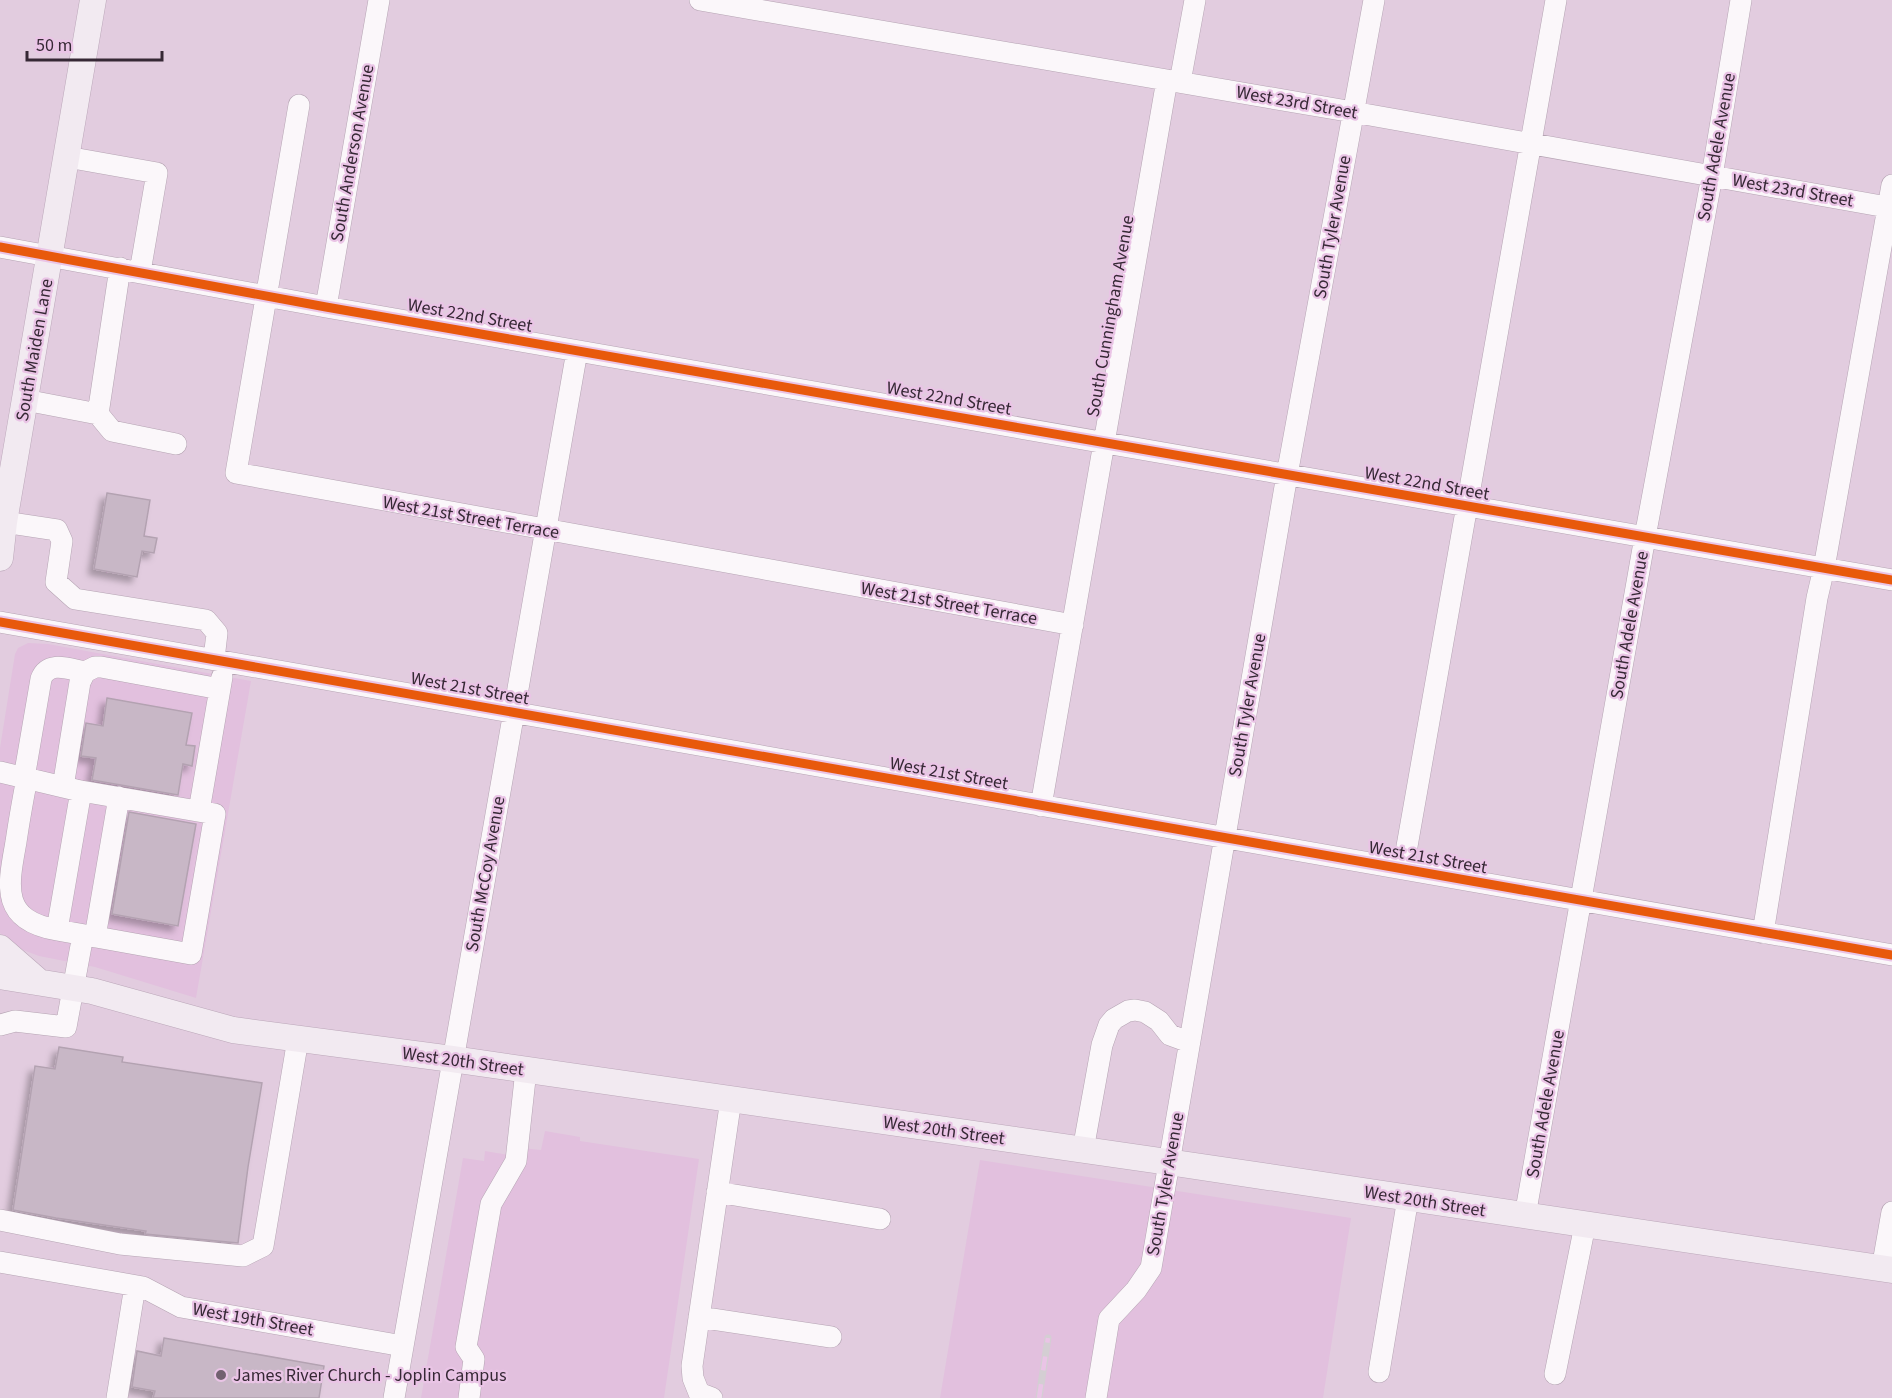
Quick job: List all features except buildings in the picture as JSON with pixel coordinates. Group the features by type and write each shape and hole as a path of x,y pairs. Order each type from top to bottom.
{"main road":[{"name":"South Maiden Lane","path":"0,558 4,522 93,0"},
{"path":"0,948 40,982"},
{"name":"West 20th Street","path":"0,976 92,991 233,1030 453,1059 1168,1162 1887,1270"},
{"path":"0,993 40,982"}],"street":[{"name":"South Anderson Avenue","path":"326,307 379,0"},
{"name":"West 23rd Street","path":"700,0 1353,112 1890,208"},
{"name":"South Cunningham Avenue","path":"1041,806 1105,442 1173,81 1195,0"},
{"name":"South Tyler Avenue","path":"1096,1398 1109,1319 1136,1290 1151,1268 1287,475 1374,0"},
{"path":"1404,869 1556,0"},
{"name":"South Adele Avenue","path":"1525,1216 1645,537 1712,176 1741,0"},
{"name":"West 21st Street Terrace","path":"299,105 236,473 1073,625"},
{"path":"67,157 157,173 130,270 98,414"},
{"path":"1763,933 1817,598 1890,208 1892,185"},
{"name":"West 22nd Street","path":"0,247 326,307 1892,580"},
{"name":"South McCoy Avenue","path":"394,1398 577,351"},
{"path":"25,400 98,414 112,431 176,444"},
{"path":"4,522 57,530 62,541 56,582 75,599 206,620 217,633 220,689 199,811"},
{"name":"West 21st Street","path":"0,622 1892,955"},
{"path":"0,772 26,778 72,789 215,814 191,954 44,927 27,919 16,907 9,891 11,869 26,778 41,679 44,672 56,667 85,672"},
{"path":"57,930 72,789 80,682 85,672 94,667 101,667 220,689"},
{"path":"0,1025 15,1021 66,1027 74,988 89,936 119,797"},
{"path":"1083,1150 1102,1045 1109,1025 1114,1019 1128,1011 1145,1012 1159,1021 1170,1035 1189,1042"},
{"path":"0,1220 120,1244 221,1254 243,1256 263,1246 298,1039"},
{"path":"469,1398 474,1359 466,1347 491,1204 516,1161 526,1070"},
{"path":"712,1398 699,1393 693,1378 692,1365 731,1099"},
{"path":"717,1192 880,1219"},
{"path":"1379,1372 1408,1198"},
{"path":"1887,1270 1892,1212"},
{"path":"1556,1374 1585,1225"},
{"name":"West 19th Street","path":"0,1262 143,1287 181,1307 403,1346"},
{"path":"117,1398 135,1286"},
{"path":"699,1317 831,1337"}],"shaded area":[{"path":"28,643 48,644 251,681 196,998 95,967 39,956 23,950 0,933 0,748 15,654 18,648"},
{"path":"545,1131 580,1137 580,1141 699,1159 664,1398 421,1398 463,1158 484,1161 485,1151 520,1157 522,1148 541,1150"},
{"path":"980,1160 1351,1218 1323,1398 940,1398"}],"railway":[{"path":"1039,1398 1048,1338"}],"cycle path":[{"path":"0,247 326,307 1892,580"},
{"path":"0,622 1892,955"}],"place":[{"name":"James River Church - Joplin Campus","path":"221,1375"}]}
